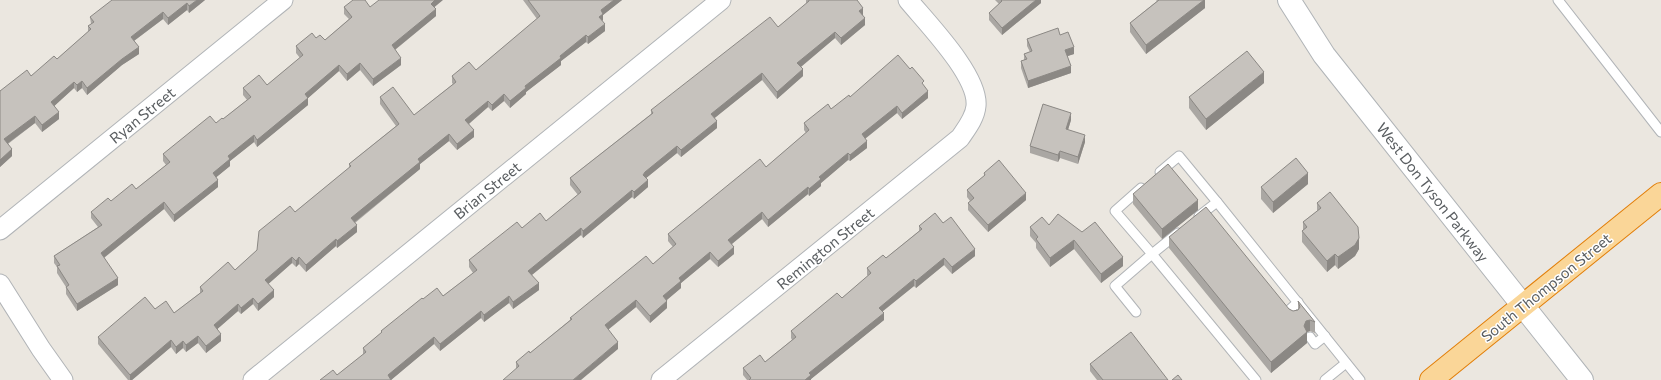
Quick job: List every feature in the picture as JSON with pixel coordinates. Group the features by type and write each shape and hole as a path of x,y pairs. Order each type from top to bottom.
{"highway":[{"name":"South Thompson Street","path":"1431,380 1661,194"}],"main road":[{"name":"West Don Tyson Parkway","path":"1289,0 1324,55 1582,380"}],"street":[{"name":"Ryan Street","path":"0,230 283,0"},
{"name":"Brian Street","path":"253,380 721,0"},
{"name":"Remington Street","path":"661,380 960,138 971,122 976,106 973,88 965,70 908,0"},
{"path":"0,284 41,349 63,380"}],"lane":[{"path":"1558,0 1661,132"},
{"path":"1256,380 1115,211 1179,156 1360,380"},
{"path":"1136,312 1115,286 1216,202"},
{"path":"1294,317 1288,311 1298,302"},
{"path":"1310,337 1315,344 1325,336"},
{"path":"1325,380 1346,363"}],"building":[{"path":"112,0 197,0 189,6 187,3 168,18 163,12 131,37 139,47 87,88 82,81 77,85 74,82 51,102 59,112 42,125 35,116 4,139 12,149 0,160 0,91 27,70 31,76 54,56 57,59 91,29 88,26 94,22 90,17"},
{"path":"353,0 365,0 370,7 379,0 435,0 431,4 436,9 392,45 401,58 373,79 360,63 347,74 339,65 305,94 308,98 257,140 254,135 228,156 230,159 213,173 218,180 174,215 164,202 101,253 118,278 77,304 66,287 69,285 57,266 60,265 54,256 102,225 91,212 108,198 111,201 132,184 136,189 170,162 163,154 210,116 216,123 251,97 243,88 259,75 267,85 303,55 296,46 312,33 316,38 320,35 325,40 352,17 344,7"},
{"path":"528,0 614,0 601,10 603,14 599,17 605,24 588,37 586,35 560,56 561,58 525,86 526,88 510,101 504,94 492,105 488,101 465,120 474,130 457,144 449,134 418,159 420,162 351,218 357,225 337,241 336,239 306,265 299,257 296,261 292,257 265,280 274,290 258,304 253,298 241,308 238,304 214,325 221,334 206,346 198,336 186,345 183,341 176,347 171,340 130,375 98,337 145,297 155,309 166,301 174,313 203,291 200,287 228,262 235,270 257,250 259,231 290,206 295,212 351,166 349,164 399,124 380,97 393,87 414,115 456,82 452,76 469,62 476,70 540,16"},
{"path":"809,0 857,0 863,8 859,11 865,18 841,38 835,32 797,63 803,69 777,92 762,73 711,114 717,121 681,150 677,146 645,172 643,175 648,180 634,192 632,190 583,231 581,228 528,271 539,283 513,302 509,296 484,315 481,311 440,344 434,337 388,375 391,380 320,380 333,370 337,375 366,352 363,348 382,332 381,331 422,298 423,299 437,288 443,296 477,270 469,260 517,222 522,228 540,213 546,221 581,192 570,178 653,113 651,110 770,17 778,27"},
{"path":"1001,0 1036,0 1002,28 989,13 1002,1"},
{"path":"1159,0 1204,0 1146,45 1130,23"},
{"path":"1058,28 1060,35 1068,32 1074,47 1065,50 1071,66 1028,81 1021,61 1027,59 1024,54 1032,51 1027,39"},
{"path":"1247,51 1264,72 1206,119 1189,97"},
{"path":"898,55 910,69 912,67 924,81 922,83 928,91 902,113 897,106 862,134 867,141 850,155 848,153 819,177 821,179 809,189 808,187 768,220 762,212 728,240 734,247 718,261 710,252 679,278 681,281 663,296 667,301 650,316 636,300 605,325 618,342 573,380 503,380 519,366 516,362 529,351 530,353 572,319 570,318 646,256 653,264 676,244 668,234 760,159 766,167 809,130 804,123 828,104 831,109 849,95 850,97"},
{"path":"1043,104 1071,113 1066,129 1085,135 1078,157 1060,151 1058,155 1030,146"},
{"path":"1296,158 1308,173 1273,202 1261,187"},
{"path":"999,160 1026,193 988,225 968,203 974,198 967,190 985,175 984,173"},
{"path":"1168,164 1198,200 1162,229 1133,194"},
{"path":"1330,192 1358,227 1359,238 1355,245 1338,257 1335,254 1327,261 1302,231 1307,227 1303,222 1321,208 1317,203"},
{"path":"1206,207 1289,309 1293,311 1298,310 1300,307 1298,301 1315,322 1310,320 1306,321 1304,326 1307,332 1271,362 1169,237"},
{"path":"935,213 943,223 951,217 975,249 952,267 944,258 916,281 914,279 879,308 884,313 809,373 811,375 805,380 749,380 751,378 743,368 760,355 765,362 796,337 791,331 837,293 842,298 871,273 867,268 883,255 886,258 922,229 919,226"},
{"path":"1058,214 1082,232 1095,222 1123,257 1101,274 1074,240 1050,258 1036,239 1038,237 1030,227 1042,217 1049,225"},
{"path":"1131,332 1168,380 1103,380 1090,364"},
{"path":"1178,375 1182,380 1172,380"}]}
